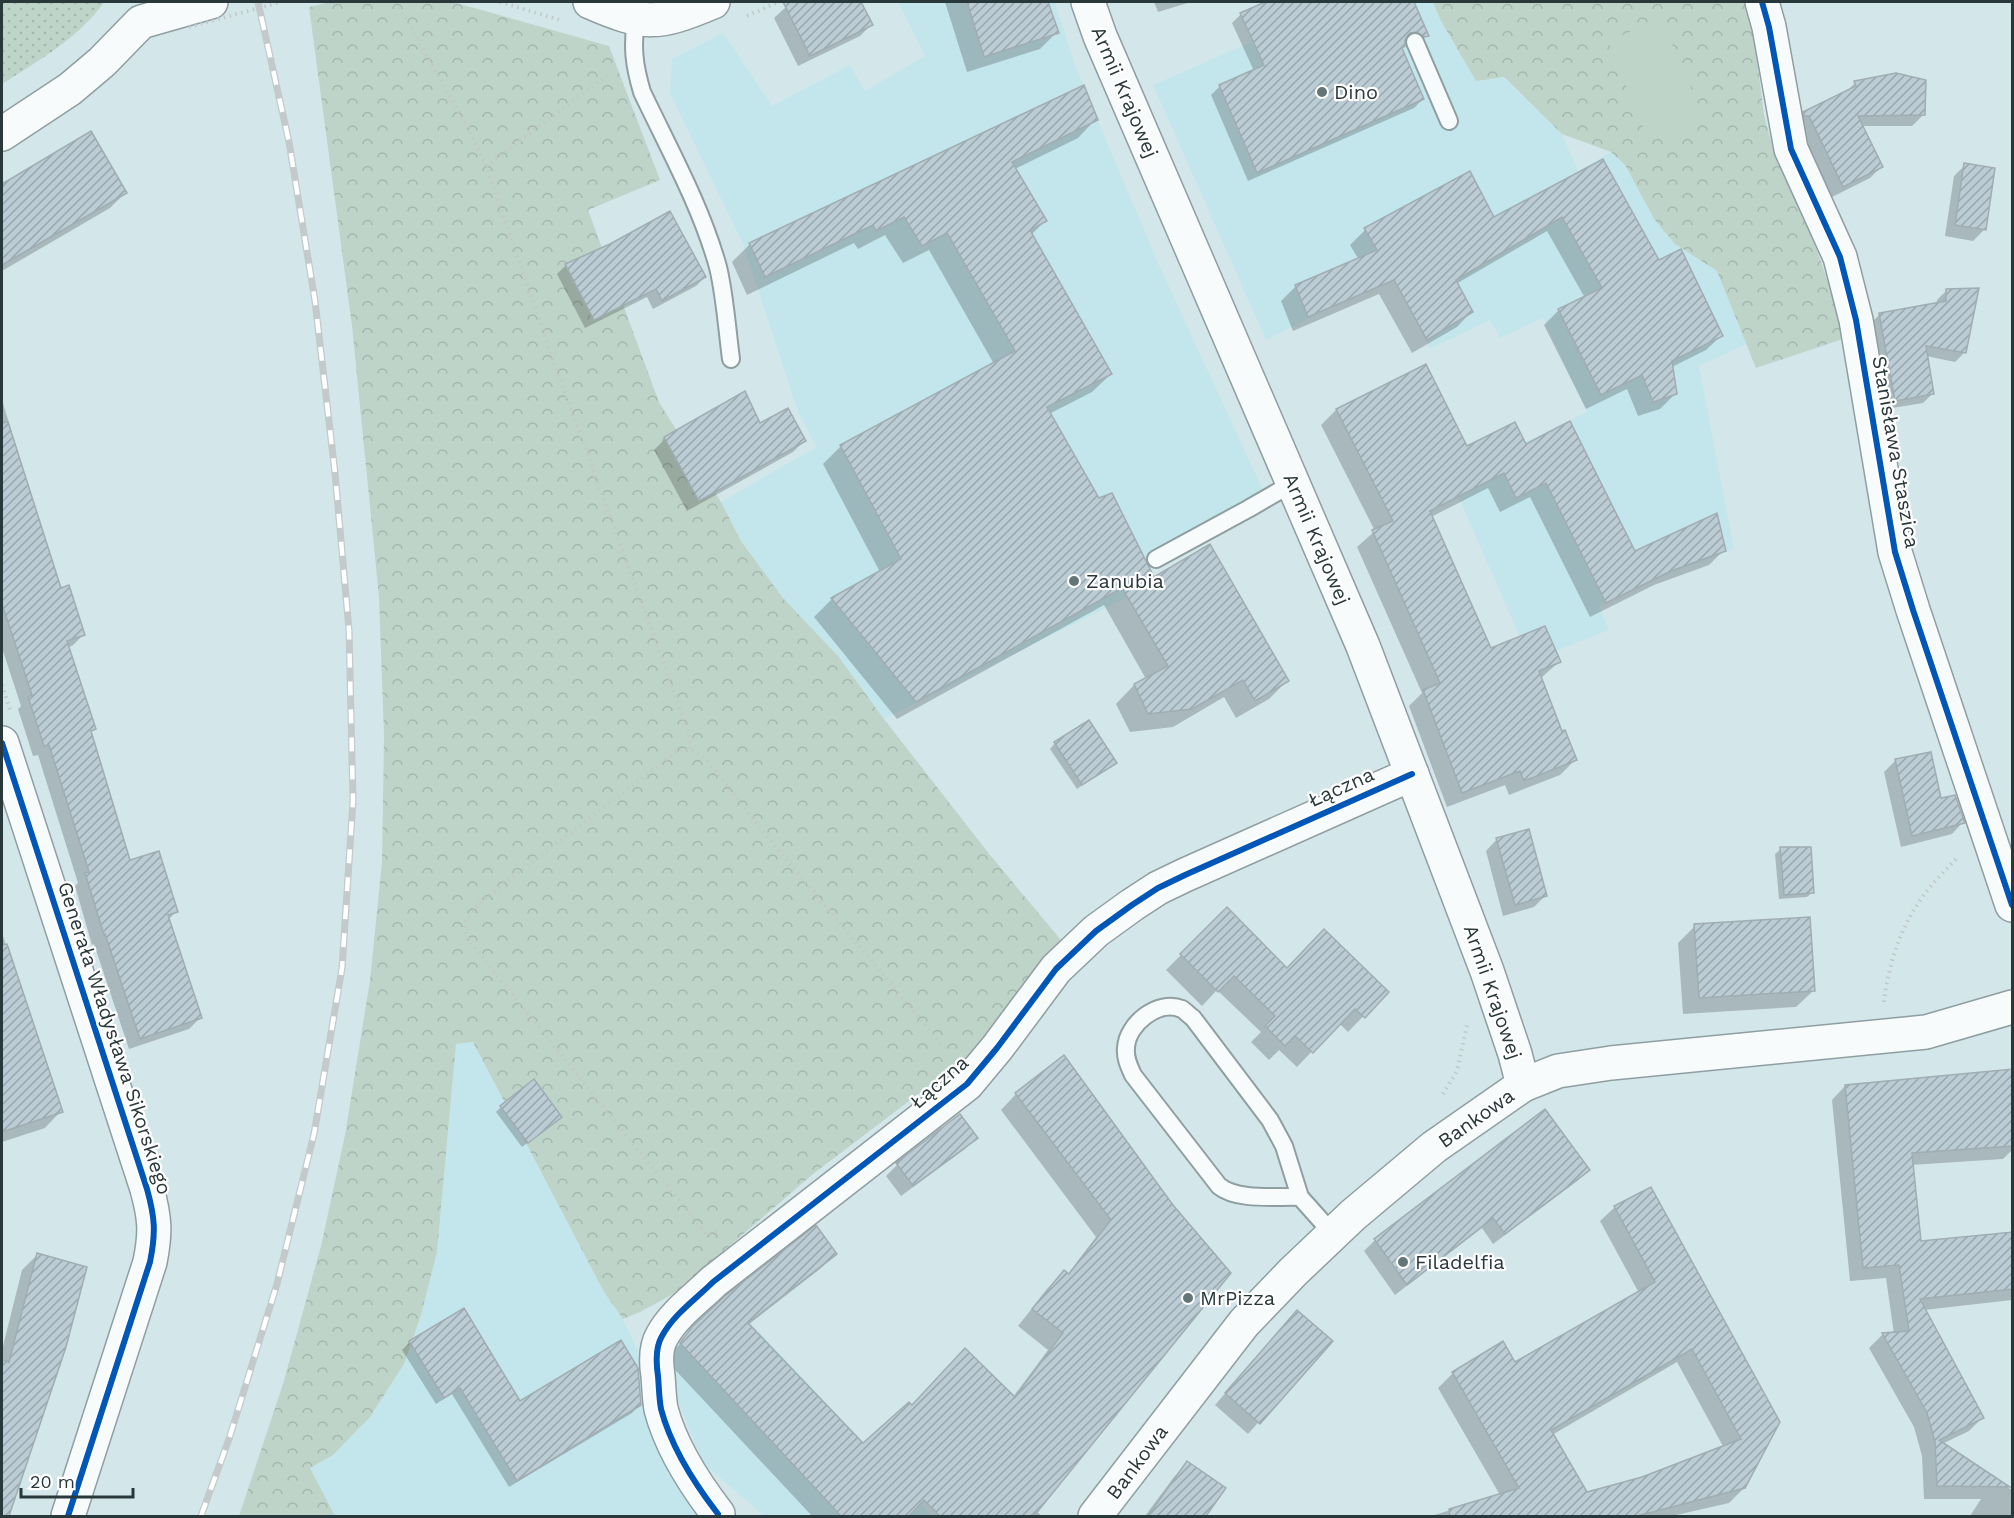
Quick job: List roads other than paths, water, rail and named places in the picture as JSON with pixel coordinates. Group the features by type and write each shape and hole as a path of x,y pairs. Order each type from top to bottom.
{"street":[{"path":"616,15 657,20 678,16 713,2"},
{"name":"Armii Krajowej","path":"1088,2 1100,36 1363,646 1487,971 1523,1085"},
{"name":"Stanisława Staszica","path":"1762,2 1769,27 1791,149 1840,257 1856,320 1895,552 2013,905"},
{"path":"2,134 69,89 102,62 138,12 194,13"},
{"name":"Generała Władysława Sikorskiego","path":"2,743 147,1189 153,1210 156,1235 150,1262 68,1516"},
{"name":"Łączna","path":"718,1516 686,1466 662,1409 657,1352 661,1338 677,1316 713,1282 967,1084 997,1048 1049,976 1096,931 1158,888 1412,774"},
{"name":"Bankowa","path":"1095,1516 1244,1323 1353,1215 1434,1147 1523,1085 1558,1071 1611,1063 1926,1032 2013,1008"}],"lane":[{"path":"616,15 633,58 642,92 692,195 711,245 718,270 730,359"},
{"path":"1415,42 1449,121"},
{"path":"1156,559 1293,483"},
{"path":"1300,1197 1242,1195 1224,1190 1219,1186 1133,1075 1127,1064 1126,1047 1130,1032 1140,1020 1153,1012 1167,1008 1182,1009 1193,1018 1270,1120 1284,1146 1300,1197 1333,1234"}],"railway":[{"path":"201,1516 229,1439 277,1284 314,1134 342,968 353,801 349,630 335,473 315,301 289,142 258,2"}],"place":[{"name":"Dino","path":"1322,92"},
{"name":"Zanubia","path":"1074,581"},
{"name":"Filadelfia","path":"1403,1262"},
{"name":"MrPizza","path":"1188,1298"}]}
